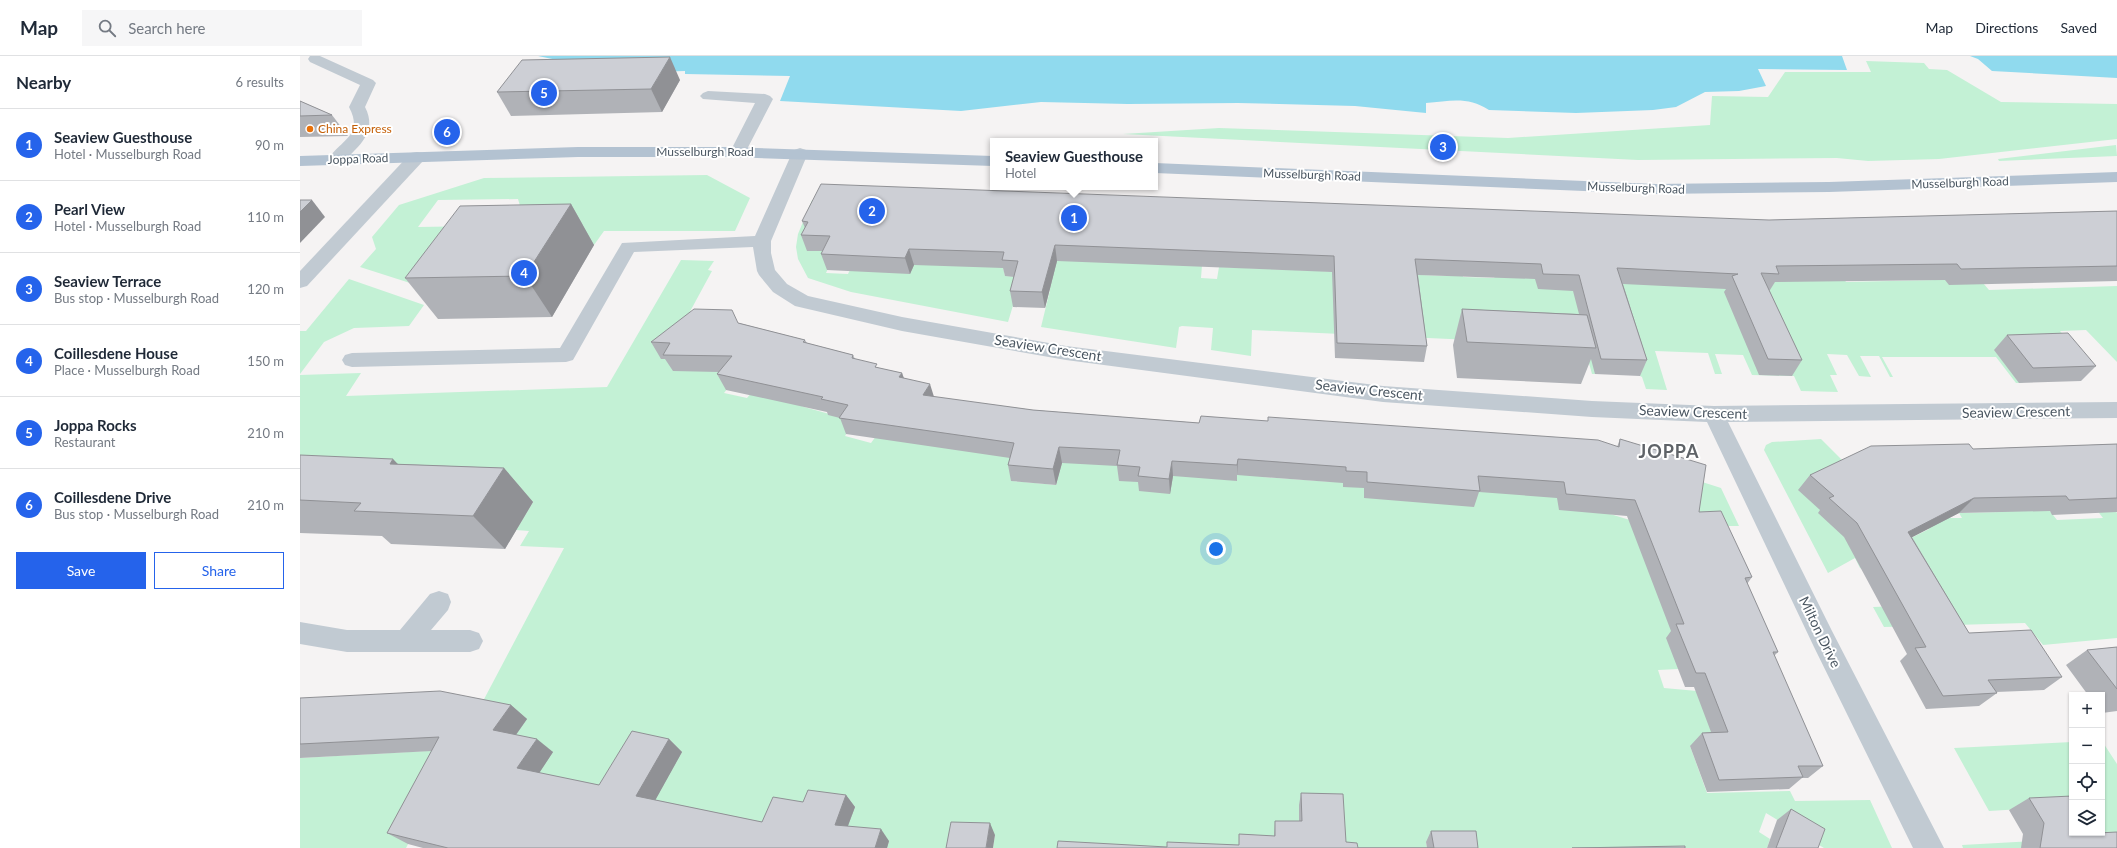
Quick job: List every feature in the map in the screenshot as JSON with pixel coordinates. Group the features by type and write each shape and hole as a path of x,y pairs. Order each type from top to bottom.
{"main road":[{"name":"Musselburgh Road","path":"417,157 578,152 738,152 990,161"},
{"name":"Joppa Road","path":"300,161 417,157"},
{"name":"Musselburgh Road","path":"1158,168 1664,189 1733,190 2117,177"}],"street":[{"path":"315,58 368,83 357,107 363,118 362,130 336,159"},
{"path":"708,96 765,99 738,152"},
{"name":"Seaview Crescent","path":"800,154 762,241 762,253 766,271 780,288 802,302 902,324 1066,353 1383,394 1584,408 1714,414 2117,410"},
{"path":"300,282 417,157"},
{"path":"352,360 566,355 628,247 762,241"},
{"name":"Milton Drive","path":"1714,414 1823,639 1929,848"},
{"path":"406,641 439,602"},
{"path":"300,633 347,641 470,641"}],"green space":[{"path":"1866,61 1924,63 1929,69 1947,70 2001,102 2117,104 2117,139 1939,159 1868,161 1837,158 1638,160 1123,134 1219,128 1508,138 1710,125 1712,96 1768,97 1785,72 1871,72"},
{"path":"2116,145 2117,156 1999,161 1998,159"},
{"path":"707,175 750,198 735,231 604,231 594,245 488,246 523,216 518,199 438,200 418,227 481,226 435,291 360,267 376,249 372,237 399,205 484,178"},
{"path":"812,200 827,200 842,238 826,273 848,274 858,253 917,255 944,266 959,266 998,244 1005,276 1021,277 1044,260 1203,252 1201,278 1217,279 1219,267 1446,276 1460,262 1463,277 1494,278 1538,228 1766,280 1813,234 1846,282 1935,280 1972,270 1989,290 2117,286 2117,362 2086,330 2060,331 2093,369 2019,383 2016,383 1996,357 1882,357 1893,377 1890,377 1879,356 1860,356 1871,377 1859,376 1847,355 1827,354 1837,375 1830,375 1838,392 1801,391 1794,376 1752,375 1743,355 1715,354 1722,374 1715,374 1708,353 1655,351 1667,390 1646,389 1642,377 1640,376 1629,342 1595,374 1592,374 1584,345 1252,330 1251,356 1211,350 1213,328 1182,326 1179,327 1176,348 1041,327 1050,290 1018,289 1008,322 851,292 808,278 798,259 796,247 798,234"},
{"path":"681,260 714,261 708,270 712,271 674,341 762,346 724,393 747,398 757,386 804,407 855,421 845,436 871,443 879,432 1017,427 1012,481 1056,485 1062,462 1180,438 1236,481 1242,435 1263,477 1333,482 1334,464 1364,488 1364,497 1469,447 1607,513 1633,521 1696,480 1721,488 1739,526 1711,526 1741,592 1678,669 1658,670 1664,688 1774,698 1716,745 1690,746 1707,793 1790,791 1795,801 1870,800 1892,848 1824,848 1766,813 1759,832 1770,839 1767,848 1470,848 1426,842 1427,848 1342,848 1299,833 1274,848 993,848 995,835 955,848 887,848 889,841 839,848 614,797 450,764 406,848 300,848 300,758 426,751 482,703 564,548 520,546 529,531 516,530 533,502 300,483 300,375 361,373 346,396 607,387"},
{"path":"349,279 424,305 409,326 354,328 324,342 300,374 300,331 306,331"},
{"path":"1821,439 1849,467 1873,557 1929,529 1914,505 1945,518 1962,518 1959,513 2002,512 2039,497 2057,520 2103,518 2076,483 2093,483 2117,513 2117,638 2043,645 2025,623 1884,627 1873,607 1929,605 1860,568 1855,558 1828,573 1764,450 1766,445 1772,442"},
{"path":"2069,742 2069,834 2054,807 1989,811 1954,748"},
{"path":"2105,746 2117,764 2117,848 1963,848 1962,845 2072,839 2070,836 2105,836"}],"water":[{"path":"538,56 1842,56 1847,70 1758,69 1766,86 1739,91 1705,92 1676,107 1653,110 1576,113 1489,110 1474,103 1459,100 1426,103 1426,113 1355,106 1238,103 1128,104 1041,102 961,111 780,101 790,76 685,74 685,71 620,73"},
{"path":"1970,56 2117,56 2117,78 1992,71 1978,59"}],"building":[{"path":"670,57 651,89 497,92 522,60"},
{"path":"300,101 332,115 300,116"},
{"path":"821,184 1769,220 2117,211 2117,266 1961,269 1957,264 1776,266 1779,274 1761,273 1802,360 1768,359 1732,276 1738,274 1617,268 1647,360 1601,359 1579,275 1543,274 1541,264 1415,259 1427,346 1337,343 1334,256 1055,245 1042,292 1010,291 1018,261 1002,260 1004,252 909,249 905,258 821,254 830,236 801,235 808,222 802,221"},
{"path":"300,200 312,200 300,212"},
{"path":"571,204 525,276 405,278 460,206"},
{"path":"694,309 732,310 738,323 805,340 803,342 853,355 852,358 877,364 875,367 902,373 899,377 930,384 923,395 1033,410 1199,423 1201,416 1268,421 1268,417 1598,440 1619,447 1620,439 1706,465 1699,512 1721,511 1752,577 1745,578 1778,652 1773,652 1823,766 1798,766 1803,777 1719,780 1702,733 1728,732 1705,673 1696,673 1676,624 1684,624 1635,500 1566,494 1564,482 1478,476 1480,491 1367,482 1367,472 1346,471 1346,467 1238,459 1237,465 1172,461 1169,479 1138,476 1140,467 1117,465 1120,450 1059,447 1053,469 1008,465 1014,443 839,418 848,405 821,399 823,397 717,374 732,356 663,355 670,343 651,342"},
{"path":"1462,309 1587,315 1596,348 1467,342"},
{"path":"2068,333 2096,366 2033,368 2007,335"},
{"path":"1969,444 1973,449 2117,444 2117,498 2069,500 2066,496 1974,498 1908,532 1969,633 2031,630 2062,677 1988,680 1997,693 1943,696 1915,648 1926,647 1857,523 1829,498 1834,496 1810,475 1871,446"},
{"path":"300,455 393,459 390,464 504,468 473,516 354,511 361,503 300,500"},
{"path":"2117,647 2117,689 2087,650"},
{"path":"440,691 511,705 493,730 537,739 517,768 599,785 632,731 669,739 636,796 762,822 773,797 803,802 808,790 846,795 835,825 881,829 875,848 448,848 387,833 439,737 300,744 300,698"},
{"path":"1301,793 1343,794 1346,842 1357,843 1358,848 1057,848 1058,841 1167,847 1167,842 1239,845 1239,834 1275,836 1275,821 1302,821"},
{"path":"2069,796 2069,836 2105,836 2105,833 2117,832 2117,848 2040,848 2044,823 2029,798"},
{"path":"1791,809 1825,829 1818,848 1776,848"},
{"path":"951,822 990,823 986,848 946,848"},
{"path":"1431,831 1476,831 1478,848 1434,848"},
{"path":"1685,846 1685,848 1572,848"}],"place":[{"name":"Joppa Rocks","path":"544,93"},
{"name":"China Express","path":"310,129"},
{"name":"Coillesdene Drive","path":"447,132"},
{"name":"Seaview Terrace","path":"1443,147"},
{"name":"Pearl View","path":"872,211"},
{"name":"Seaview Guesthouse","path":"1074,218"},
{"name":"Coillesdene House","path":"524,273"}],"district":[{"name":"JOPPA","path":"1669,452"}]}
